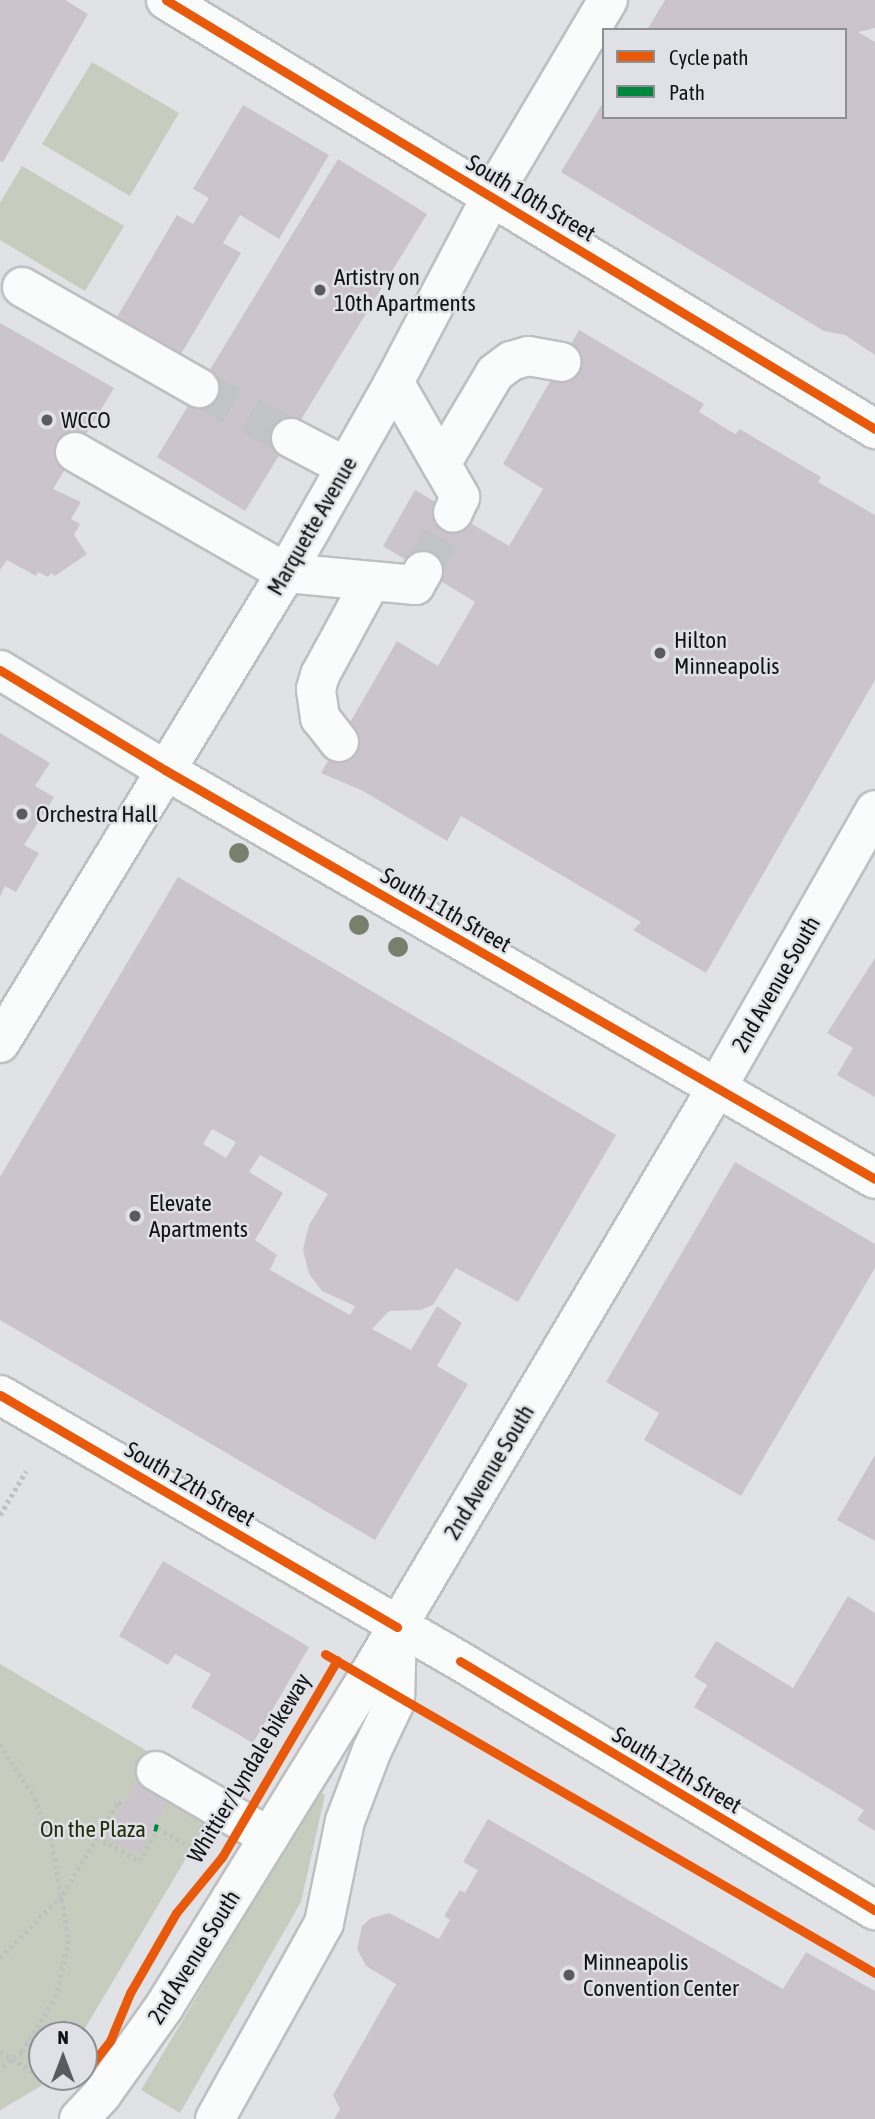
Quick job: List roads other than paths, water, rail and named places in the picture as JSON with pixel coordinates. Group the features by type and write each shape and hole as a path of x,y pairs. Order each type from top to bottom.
{"street":[{"name":"South 10th Street","path":"166,0 875,429"},
{"name":"Marquette Avenue","path":"0,1043 286,573 394,382 491,197 608,0"},
{"path":"22,287 200,388"},
{"path":"442,464 495,373 510,361 528,356 561,362"},
{"path":"394,382 460,497 453,513"},
{"path":"290,438 346,467"},
{"path":"75,452 286,573 415,585 424,570"},
{"path":"339,743 320,718 316,689 320,675 371,581"},
{"name":"South 11th Street","path":"0,670 165,770 875,1179"},
{"name":"2nd Avenue South","path":"79,2119 102,2094 164,2007 397,1627 716,1089 875,810"},
{"name":"South 12th Street","path":"0,1395 875,1910"},
{"path":"215,2119 324,1923 345,1821 372,1750 395,1702 397,1627"},
{"path":"156,1771 269,1837"}],"tunnel":[{"path":"199,388 291,438"},
{"path":"423,571 453,513"}],"place":[{"name":"Artistry on 10th Apartments","path":"320,290"},
{"name":"WCCO","path":"47,420"},
{"name":"Hilton Minneapolis","path":"660,653"},
{"name":"Orchestra Hall","path":"22,814"},
{"name":"Elevate Apartments","path":"135,1216"},
{"name":"Minneapolis Convention Center","path":"569,1975"}],"park label":[{"name":"On the Plaza","path":"93,1829"}]}
